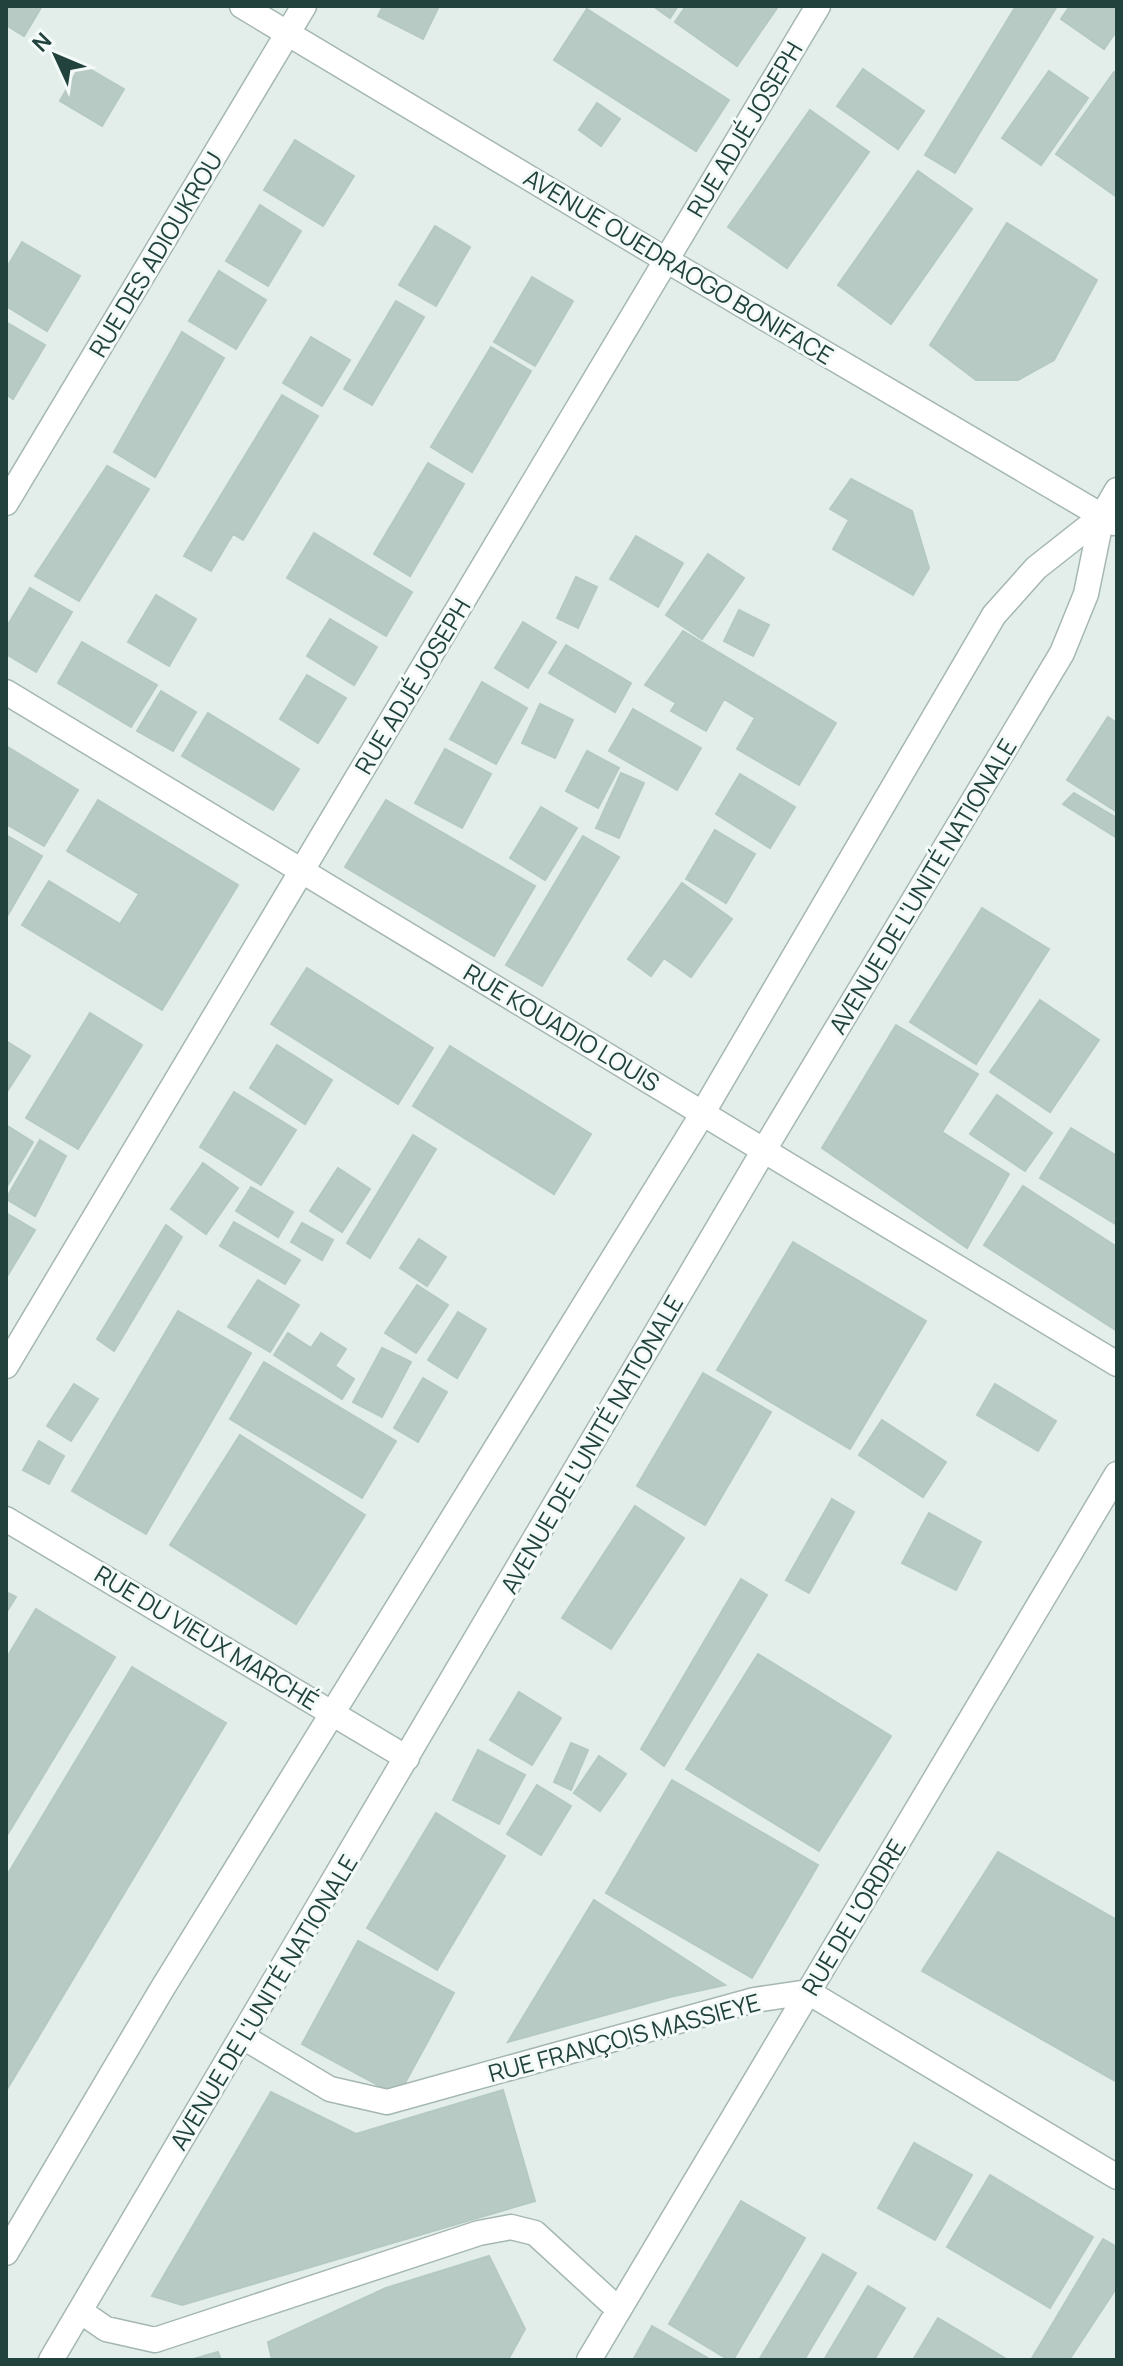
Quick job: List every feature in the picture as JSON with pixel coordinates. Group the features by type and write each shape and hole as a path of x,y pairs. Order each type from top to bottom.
{"street":[{"name":"AVENUE OUEDRAOGO BONIFACE","path":"242,6 666,260 1110,520"},
{"name":"RUE DES ADIOUKROU","path":"6,503 304,6"},
{"name":"RUE ADJÉ JOSEPH","path":"6,1366 818,6"},
{"name":"AVENUE DE L'UNITÉ NATIONALE","path":"51,2360 764,1150 1062,653 1086,594 1117,490"},
{"name":"AVENUE DE L'UNITÉ NATIONALE","path":"6,2253 162,1989 703,1112 994,615 1036,568 1110,520"},
{"name":"RUE KOUADIO LOUIS","path":"6,692 1117,1364"},
{"name":"RUE DE L'ORDRE","path":"589,2360 1117,1474"},
{"name":"RUE DU VIEUX MARCHÉ","path":"6,1519 407,1758"},
{"name":"RUE FRANÇOIS MASSIEYE","path":"243,2037 330,2089 387,2102 754,2000 808,1992"},
{"path":"808,1992 1117,2177"},
{"path":"80,2311 106,2329 155,2340 479,2233 511,2227 535,2233 619,2310"}],"building":[{"path":"6,6 42,6 24,36 6,25"},
{"path":"383,6 439,6 423,39 378,16"},
{"path":"653,6 678,6 670,18"},
{"path":"686,6 777,8 737,66 675,22"},
{"path":"1016,6 1057,6 955,173 925,155"},
{"path":"1070,6 1117,6 1117,30 1104,49 1061,19"},
{"path":"587,9 729,100 696,151 554,60"},
{"path":"81,64 124,89 102,126 60,101"},
{"path":"863,69 924,111 898,149 837,106"},
{"path":"1049,71 1088,98 1041,165 1002,138"},
{"path":"1114,72 1117,74 1117,197 1056,154"},
{"path":"597,103 620,119 601,146 579,130"},
{"path":"810,110 869,152 787,268 728,227"},
{"path":"295,140 354,176 323,226 264,190"},
{"path":"918,171 972,209 891,324 838,285"},
{"path":"260,205 301,231 268,286 226,261"},
{"path":"1007,223 1097,280 1054,360 1018,380 976,380 930,345"},
{"path":"435,226 470,247 436,306 399,285"},
{"path":"22,242 80,276 47,331 6,306 6,269"},
{"path":"219,271 266,300 236,349 189,321"},
{"path":"532,277 573,301 535,366 494,342"},
{"path":"396,301 424,317 372,405 344,389"},
{"path":"6,322 45,345 13,399 6,394"},
{"path":"182,332 224,358 155,477 114,452"},
{"path":"311,337 350,360 322,406 283,383"},
{"path":"491,347 531,371 472,472 431,447"},
{"path":"282,395 318,416 243,540 233,534 211,571 184,556"},
{"path":"428,463 464,484 410,576 374,554"},
{"path":"107,466 149,489 79,601 35,576"},
{"path":"851,479 912,511 929,568 913,595 833,549 849,520 830,509"},
{"path":"314,533 412,592 386,636 287,578"},
{"path":"636,536 683,563 658,607 610,579"},
{"path":"708,554 744,578 702,639 666,615"},
{"path":"576,577 597,587 578,628 557,618"},
{"path":"30,588 72,612 36,672 6,654 6,628"},
{"path":"156,595 196,619 169,666 128,642"},
{"path":"739,610 769,625 753,656 724,641"},
{"path":"330,619 377,647 354,685 307,656"},
{"path":"523,622 556,642 528,688 495,668"},
{"path":"683,631 836,723 799,785 737,749 755,718 724,699 706,731 671,711 676,703 645,685"},
{"path":"82,642 157,685 131,727 58,683"},
{"path":"566,645 631,683 615,712 549,673"},
{"path":"307,675 346,698 318,743 280,719"},
{"path":"482,682 527,708 496,764 450,739"},
{"path":"161,691 196,712 173,751 137,731"},
{"path":"540,704 573,720 555,758 522,743"},
{"path":"633,709 701,748 677,790 609,751"},
{"path":"208,713 299,769 273,810 182,756"},
{"path":"1108,717 1117,723 1117,812 1067,780"},
{"path":"6,746 78,790 44,846 6,824"},
{"path":"445,749 491,774 462,828 415,803"},
{"path":"587,751 619,768 598,808 566,791"},
{"path":"621,773 644,783 619,838 596,828"},
{"path":"740,774 795,807 770,848 716,814"},
{"path":"1074,793 1117,818 1117,838 1063,804"},
{"path":"98,800 238,885 162,1010 22,925 49,881 120,924 139,894 67,851"},
{"path":"386,800 535,886 494,956 345,867"},
{"path":"541,807 577,828 545,880 510,858"},
{"path":"715,830 755,854 726,903 686,879"},
{"path":"6,835 42,856 6,918"},
{"path":"583,836 619,857 542,986 506,965"},
{"path":"682,883 732,919 691,977 664,958 651,976 628,959"},
{"path":"982,908 1049,949 976,1064 910,1022"},
{"path":"307,968 433,1048 398,1104 271,1024"},
{"path":"1040,1000 1099,1040 1050,1112 990,1072"},
{"path":"90,1013 142,1045 78,1149 26,1118"},
{"path":"896,1025 978,1074 942,1132 1009,1174 967,1248 822,1148"},
{"path":"6,1041 30,1056 6,1093"},
{"path":"277,1045 332,1080 305,1124 250,1088"},
{"path":"450,1046 591,1134 554,1194 413,1106"},
{"path":"234,1092 296,1130 261,1185 200,1147"},
{"path":"997,1095 1052,1133 1025,1171 970,1134"},
{"path":"6,1125 33,1142 6,1188"},
{"path":"1071,1128 1117,1156 1117,1225 1040,1178"},
{"path":"413,1135 436,1149 370,1258 347,1243"},
{"path":"40,1140 66,1156 35,1216 6,1199"},
{"path":"203,1163 238,1188 206,1234 171,1209"},
{"path":"338,1168 370,1189 342,1232 310,1211"},
{"path":"1023,1186 1117,1247 1117,1331 984,1245"},
{"path":"251,1187 293,1212 278,1237 236,1211"},
{"path":"6,1213 35,1230 6,1278"},
{"path":"234,1222 300,1260 285,1284 220,1246"},
{"path":"302,1223 333,1240 322,1260 291,1242"},
{"path":"166,1225 182,1237 114,1351 97,1339"},
{"path":"419,1239 446,1257 427,1286 400,1268"},
{"path":"793,1242 926,1321 850,1449 717,1370"},
{"path":"258,1280 299,1305 270,1352 228,1327"},
{"path":"417,1285 448,1305 416,1353 385,1333"},
{"path":"178,1311 251,1353 146,1534 72,1491"},
{"path":"458,1312 486,1329 457,1378 428,1360"},
{"path":"288,1333 311,1348 321,1333 346,1349 335,1366 354,1379 342,1399 274,1355"},
{"path":"382,1348 411,1362 382,1417 353,1402"},
{"path":"264,1362 396,1441 362,1498 230,1419"},
{"path":"703,1373 771,1412 705,1525 637,1486"},
{"path":"423,1378 447,1392 418,1442 394,1428"},
{"path":"74,1384 98,1399 71,1441 47,1426"},
{"path":"995,1384 1056,1421 1038,1451 977,1415"},
{"path":"882,1420 946,1462 923,1497 859,1455"},
{"path":"240,1435 365,1515 296,1624 170,1545"},
{"path":"39,1441 64,1456 49,1484 23,1470"},
{"path":"832,1499 854,1512 809,1593 786,1580"},
{"path":"635,1506 684,1538 611,1649 562,1618"},
{"path":"929,1513 981,1542 956,1590 902,1563"},
{"path":"741,1579 767,1595 664,1766 641,1749"},
{"path":"6,1592 16,1597 6,1613"},
{"path":"36,1609 115,1657 6,1837 6,1659"},
{"path":"758,1654 891,1736 819,1851 686,1769"},
{"path":"132,1667 226,1723 6,2091 6,1877"},
{"path":"519,1692 561,1718 532,1765 490,1740"},
{"path":"571,1743 588,1750 571,1790 554,1782"},
{"path":"478,1750 525,1775 499,1824 453,1800"},
{"path":"599,1756 626,1774 600,1811 574,1793"},
{"path":"672,1780 818,1865 752,1978 606,1893"},
{"path":"537,1785 571,1806 541,1855 507,1834"},
{"path":"436,1813 505,1856 437,1970 367,1928"},
{"path":"998,1852 1117,1920 1117,2082 922,1971"},
{"path":"594,1900 725,1985 508,2042"},
{"path":"358,1941 454,1993 398,2096 302,2044"},
{"path":"503,2090 535,2201 182,2305 152,2296 271,2092 356,2134"},
{"path":"914,2143 972,2175 935,2240 878,2208"},
{"path":"990,2175 1093,2237 1050,2308 947,2247"},
{"path":"741,2201 805,2238 733,2360 729,2360 669,2324"},
{"path":"1103,2239 1117,2247 1117,2287 1069,2360 1031,2360"},
{"path":"823,2254 856,2273 804,2360 759,2360"},
{"path":"489,2256 525,2329 508,2360 272,2360 268,2342 386,2288"},
{"path":"868,2286 905,2308 874,2360 824,2360"},
{"path":"938,2318 1008,2360 913,2360"},
{"path":"652,2326 711,2360 633,2360"},
{"path":"218,2352 221,2360 190,2360"}]}
